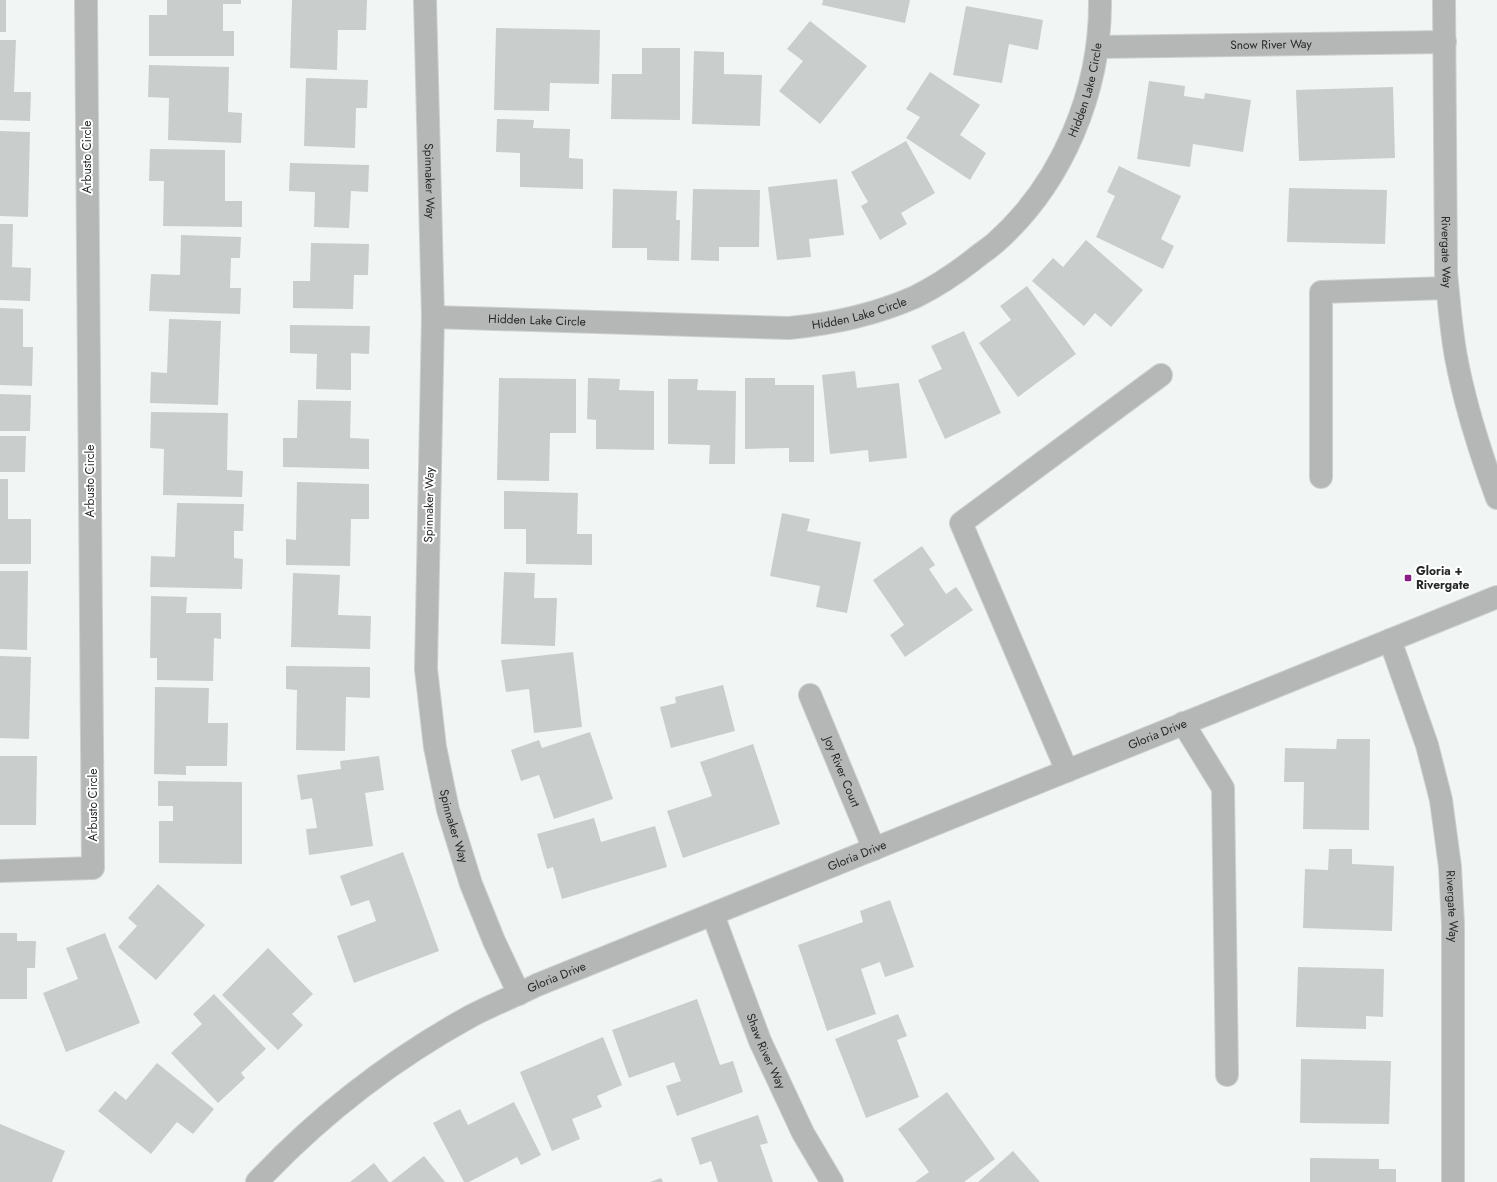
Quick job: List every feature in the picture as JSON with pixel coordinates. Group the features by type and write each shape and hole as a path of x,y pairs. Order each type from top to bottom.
{"street":[{"name":"Arbusto Circle","path":"0,871 93,868 86,0"},
{"name":"Spinnaker Way","path":"424,0 433,317 426,669 435,747 448,810 471,884 494,941 519,994"},
{"name":"Hidden Lake Circle","path":"433,317 789,328 823,325 862,316 915,297 955,274 995,243 1027,210 1053,172 1072,137 1088,95 1098,47 1100,0"},
{"name":"Rivergate Way","path":"1444,0 1447,288 1456,357 1469,416 1497,498"},
{"name":"Snow River Way","path":"1098,47 1445,42"},
{"path":"1321,477 1321,292 1447,288"},
{"path":"1067,771 961,523 1161,375"},
{"name":"Gloria Drive","path":"257,1182 284,1153 338,1105 397,1061 471,1016 537,985 1497,597"},
{"name":"Rivergate Way","path":"1390,640 1427,745 1441,800 1450,867 1453,924 1453,1182"},
{"name":"Joy River Court","path":"810,696 874,849"},
{"path":"1183,723 1223,788 1227,1075"},
{"name":"Shaw River Way","path":"713,914 760,1041 803,1132 832,1182"}],"building":[{"path":"0,0 6,0 6,32 0,32"},
{"path":"167,0 241,0 241,4 223,4 223,31 234,31 234,56 149,56 149,15 167,15"},
{"path":"292,0 367,0 366,30 338,30 337,70 290,68"},
{"path":"823,0 910,0 905,23 822,5"},
{"path":"966,6 1043,20 1038,50 1009,44 1002,83 953,75"},
{"path":"810,21 867,66 820,124 779,91 803,61 787,49"},
{"path":"496,28 600,30 599,84 550,83 549,111 494,110"},
{"path":"0,40 16,40 14,92 31,92 30,121 0,120"},
{"path":"642,48 680,48 680,120 611,119 612,74 642,74"},
{"path":"694,51 724,52 724,74 762,75 760,126 692,124"},
{"path":"149,65 229,67 228,112 242,113 241,143 168,140 169,98 148,97"},
{"path":"930,72 980,105 960,135 986,153 970,180 906,138 920,117 906,109"},
{"path":"306,78 368,80 367,108 356,108 355,148 304,146"},
{"path":"1149,81 1185,86 1184,96 1204,99 1205,93 1251,100 1243,152 1193,144 1190,167 1137,159"},
{"path":"1393,87 1395,158 1299,161 1296,90"},
{"path":"497,119 534,120 533,128 570,129 569,158 583,159 583,189 520,187 520,153 496,152"},
{"path":"0,131 30,132 28,217 0,216"},
{"path":"906,141 935,193 901,213 907,224 880,240 861,206 868,202 851,172"},
{"path":"150,149 225,150 225,201 242,201 242,227 163,226 164,181 149,181"},
{"path":"290,163 369,165 368,192 351,191 349,228 314,227 315,192 289,191"},
{"path":"1119,166 1181,196 1161,239 1174,246 1163,269 1096,237 1115,196 1107,192"},
{"path":"837,179 844,235 809,239 811,257 777,260 768,187"},
{"path":"1289,188 1387,190 1385,244 1287,242"},
{"path":"613,189 677,191 676,220 680,220 679,261 647,260 647,248 612,248"},
{"path":"693,189 760,190 759,247 719,247 719,261 691,260"},
{"path":"0,224 13,224 12,267 31,268 30,301 0,300"},
{"path":"181,235 241,237 240,258 231,258 230,288 241,288 240,314 149,311 151,274 180,275"},
{"path":"1086,240 1143,290 1111,327 1095,313 1084,326 1032,281 1053,258 1063,267"},
{"path":"311,243 369,244 368,275 354,275 353,309 293,308 293,281 310,281"},
{"path":"1027,286 1076,354 1018,397 979,343 1011,320 1000,306"},
{"path":"0,308 23,309 23,347 33,347 32,386 0,385"},
{"path":"169,319 221,321 218,405 150,403 151,372 167,373"},
{"path":"290,325 370,326 369,354 351,353 351,390 316,389 317,354 290,353"},
{"path":"964,331 1001,413 945,439 918,380 942,369 931,346"},
{"path":"855,371 857,388 899,383 907,458 869,462 868,450 830,454 822,375"},
{"path":"499,378 576,379 576,433 550,433 549,481 497,480"},
{"path":"588,378 620,379 619,390 654,391 654,450 596,449 596,420 587,419"},
{"path":"745,378 775,378 775,385 814,385 814,462 789,462 789,448 745,449"},
{"path":"668,379 698,379 697,390 736,391 735,464 709,464 710,445 668,444"},
{"path":"0,394 31,395 30,431 0,431"},
{"path":"298,400 351,401 350,438 369,439 369,469 283,467 283,438 297,438"},
{"path":"151,412 228,413 227,470 243,471 242,497 163,495 164,449 150,448"},
{"path":"0,436 26,436 25,472 0,472"},
{"path":"0,479 8,479 8,519 31,519 31,564 0,564"},
{"path":"297,482 369,484 369,519 351,519 350,566 286,565 286,539 296,540"},
{"path":"504,491 578,493 577,534 592,534 592,565 526,564 526,529 504,529"},
{"path":"177,503 244,504 243,531 234,531 234,558 243,559 242,589 150,587 151,556 175,557"},
{"path":"782,513 810,519 807,531 861,542 847,613 816,607 820,586 770,576"},
{"path":"922,546 935,565 929,569 946,594 956,587 973,610 905,657 890,635 904,625 873,580"},
{"path":"0,571 28,571 27,650 0,649"},
{"path":"504,572 535,573 534,598 557,598 555,646 501,644"},
{"path":"293,573 340,575 338,615 371,616 370,649 291,647"},
{"path":"151,596 187,597 186,613 221,613 221,639 214,638 213,681 157,680 157,658 150,658"},
{"path":"573,652 582,727 534,733 529,689 506,692 501,660"},
{"path":"0,656 31,657 29,739 0,738"},
{"path":"286,666 370,667 370,698 346,697 345,751 296,750 297,690 286,689"},
{"path":"723,685 735,731 671,748 660,707 676,703 675,697"},
{"path":"155,687 209,688 208,723 228,723 227,766 186,766 186,775 154,774"},
{"path":"590,732 613,799 554,819 539,775 521,781 511,750 539,740 542,748"},
{"path":"1337,739 1370,739 1369,830 1303,829 1304,782 1284,782 1285,748 1336,749"},
{"path":"753,744 780,824 683,858 667,811 712,796 700,762"},
{"path":"0,756 37,756 36,825 0,825"},
{"path":"379,756 384,790 365,793 373,846 309,855 306,829 317,828 312,798 301,800 297,775 341,769 340,761"},
{"path":"158,781 242,782 242,864 159,863 159,821 173,821 173,806 158,806"},
{"path":"594,818 601,842 655,826 667,867 562,899 553,867 547,869 537,834"},
{"path":"1329,849 1352,849 1352,864 1394,866 1392,931 1303,928 1305,869 1328,870"},
{"path":"403,852 439,951 354,983 337,936 376,921 369,900 351,906 340,876"},
{"path":"158,884 205,925 156,980 118,947 137,926 128,918"},
{"path":"890,900 914,967 885,977 880,962 861,969 876,1014 827,1031 798,945 863,922 860,911"},
{"path":"0,933 17,933 17,941 36,941 35,968 27,968 27,999 0,999"},
{"path":"105,933 140,1023 66,1052 43,993 78,979 66,948"},
{"path":"268,948 313,994 292,1014 303,1025 278,1050 222,995"},
{"path":"1298,967 1384,969 1383,1017 1366,1016 1366,1029 1296,1027"},
{"path":"214,994 266,1049 241,1073 245,1078 218,1103 171,1053 202,1024 193,1014"},
{"path":"697,999 720,1065 733,1061 743,1092 677,1116 666,1086 681,1081 674,1062 629,1078 612,1030"},
{"path":"898,1014 907,1036 897,1040 919,1097 866,1118 835,1039"},
{"path":"603,1037 622,1085 597,1096 602,1107 572,1119 580,1139 552,1151 520,1072"},
{"path":"1301,1059 1391,1061 1389,1124 1300,1123"},
{"path":"157,1063 214,1109 193,1134 177,1122 151,1154 98,1111 115,1091 126,1100"},
{"path":"947,1092 995,1159 964,1182 915,1182 929,1172 898,1129"},
{"path":"514,1102 541,1155 521,1165 517,1157 469,1182 464,1182 433,1123 460,1109 468,1125"},
{"path":"758,1115 768,1143 760,1145 773,1182 718,1182 711,1161 700,1165 691,1138"},
{"path":"0,1124 65,1151 52,1182 0,1182"},
{"path":"1013,1151 1040,1182 978,1182"},
{"path":"424,1156 445,1182 391,1182"},
{"path":"1310,1158 1379,1159 1379,1169 1396,1169 1396,1182 1310,1182"},
{"path":"374,1163 389,1182 350,1182"},
{"path":"661,1178 663,1182 650,1182"}],"place":[{"name":"Gloria + Rivergate","path":"1408,578"}]}
